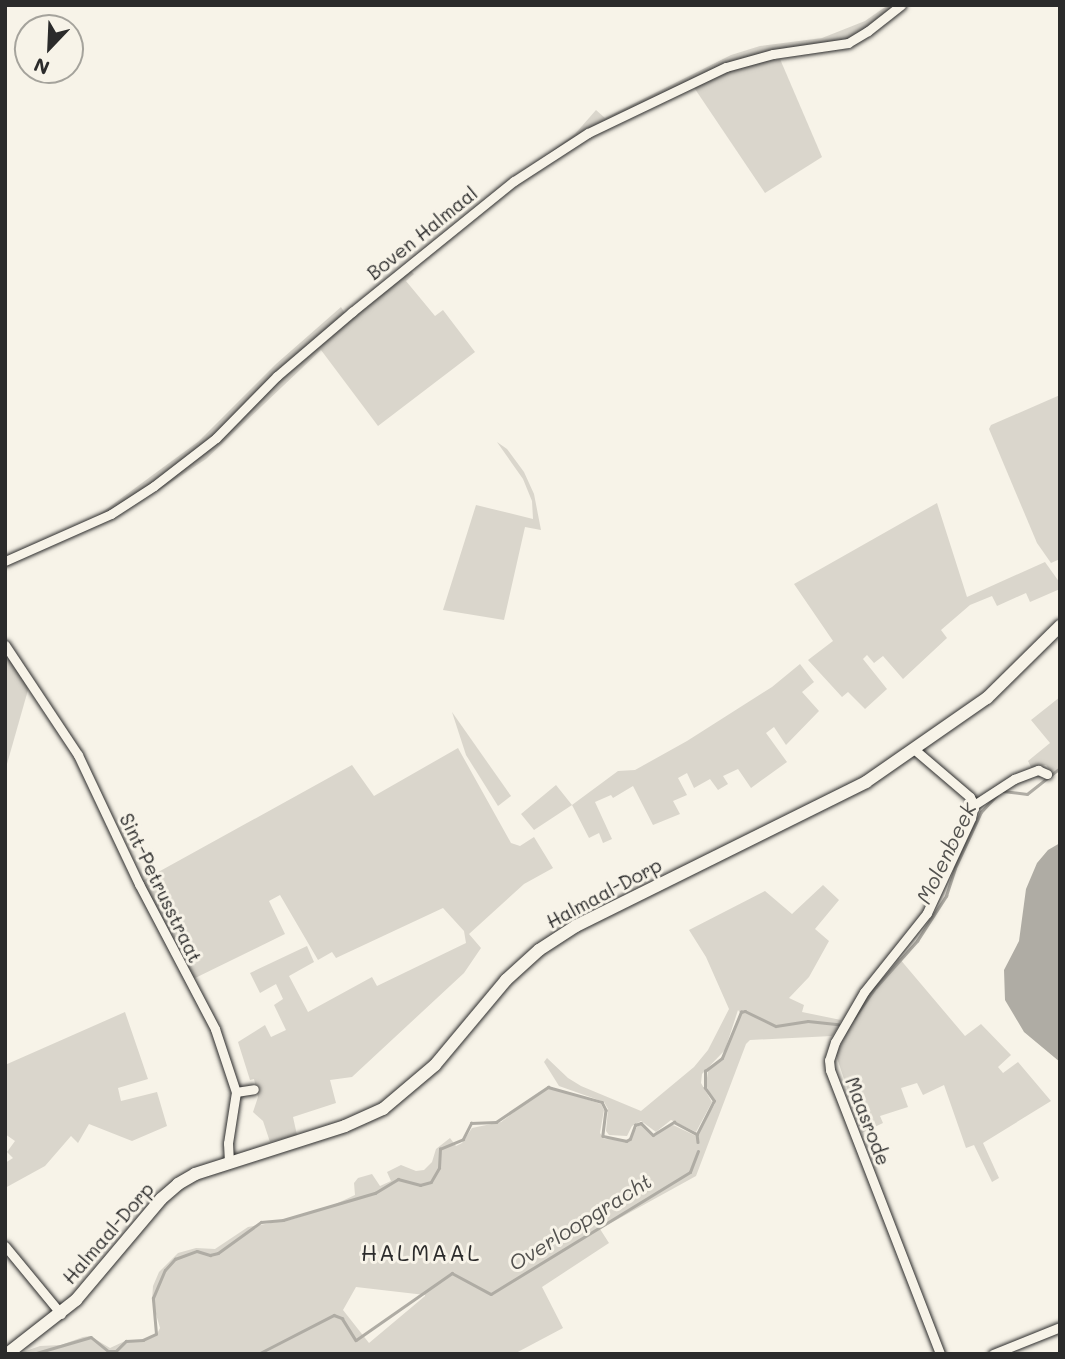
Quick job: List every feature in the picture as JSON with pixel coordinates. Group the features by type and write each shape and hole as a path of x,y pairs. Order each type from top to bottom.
{"street":[{"name":"Boven Halmaal","path":"5,561 95,522 147,491 216,438 277,376 352,312 514,181 576,140 610,120 726,67 773,54 848,43 901,5"},
{"name":"Halmaal-Dorp","path":"7,1354 61,1314 170,1191 195,1174 345,1126 383,1109 423,1077 506,980 549,943 596,916 866,782 987,698 1060,626"},
{"name":"Sint-Petrusstraat","path":"5,645 78,755 145,896 215,1029 236,1092 228,1143 229,1162"},
{"path":"915,750 970,797 974,805 1014,779 1038,770 1047,774"},
{"name":"Maasrode","path":"940,1354 830,1070 829,1060 835,1042 864,992 927,913 963,838 974,805"},
{"path":"236,1092 254,1088"},
{"path":"5,1246 61,1314"},
{"path":"993,1354 1060,1327"}],"shaded area":[{"path":"888,5 898,5 850,39 759,55 618,114 536,163 575,134 596,110 605,118 731,55 760,46 822,38 865,21"},
{"path":"780,59 822,157 765,193 693,86 748,64"},
{"path":"410,270 414,274 406,281 435,316 443,310 475,352 378,426 321,350 206,459 158,491 156,487 214,435 147,489 89,522 199,441 276,364 341,307 348,318"},
{"path":"1060,395 1060,559 1051,563 1037,543 989,429 991,425"},
{"path":"497,442 507,449 524,472 534,494 541,530 525,527 504,620 443,610 476,505 533,519 532,501 523,479"},
{"path":"937,503 967,597 1045,562 1060,583 1060,589 1030,602 1026,593 997,606 992,596 970,605 941,630 947,638 903,679 883,656 874,663 867,655 863,659 887,689 865,709 848,692 842,697 808,660 833,641 794,584"},
{"path":"5,650 26,680 28,690 5,771"},
{"path":"800,664 814,682 802,692 819,711 786,745 774,727 766,733 787,762 751,788 738,769 723,776 728,784 718,790 710,779 694,788 687,773 678,778 687,795 673,801 680,814 653,825 633,786 613,798 611,795 595,802 612,839 603,843 599,833 589,838 572,805 618,771 635,770 687,741 772,687"},
{"path":"1060,697 1060,770 1053,775 1046,765 1031,767 1028,761 1050,743 1031,720"},
{"path":"452,712 511,796 498,806 466,755"},
{"path":"458,748 511,843 520,846 534,837 553,868 524,884 469,934 481,948 464,973 352,1077 330,1080 336,1103 293,1117 297,1135 270,1142 263,1121 253,1112 258,1097 254,1079 250,1080 238,1042 265,1025 271,1037 286,1030 274,1005 283,999 276,984 260,993 250,973 307,946 314,962 289,976 308,1012 372,977 377,986 466,943 464,931 443,908 336,958 332,952 318,960 280,895 269,901 285,934 191,980 142,881 352,765 374,796"},
{"path":"556,785 572,805 534,830 521,814"},
{"path":"1060,843 1060,1062 1024,1032 1005,1000 1004,970 1019,941 1026,889 1037,863 1048,850"},
{"path":"823,885 839,900 815,929 829,941 809,977 789,998 804,1005 802,1012 841,1020 839,1026 832,1036 750,1040 746,1044 696,1176 600,1229 609,1243 542,1287 563,1328 514,1354 17,1354 40,1346 61,1345 90,1336 110,1348 125,1341 139,1342 156,1336 160,1328 152,1300 153,1286 159,1272 178,1253 196,1248 215,1249 248,1227 293,1219 327,1208 355,1195 354,1183 358,1178 372,1174 380,1186 391,1181 387,1172 401,1165 416,1171 424,1170 432,1162 436,1149 450,1138 456,1146 462,1143 472,1128 501,1122 548,1087 601,1104 604,1110 600,1133 604,1139 628,1140 640,1123 655,1136 671,1124 696,1136 715,1104 706,1085 708,1071 725,1054 740,1013 738,1010 725,1050 702,1074 701,1083 712,1102 696,1132 671,1120 656,1132 641,1121 632,1126 627,1136 609,1135 606,1131 608,1109 604,1102 559,1086 544,1062 547,1058 581,1086 641,1111 694,1067 708,1050 729,1009 706,957 689,930 765,891 792,914","holes":["356,1287 425,1295 369,1343 343,1310"]},
{"path":"899,958 965,1036 981,1024 1011,1055 998,1067 1003,1073 1018,1062 1051,1101 983,1143 999,1178 992,1182 974,1145 966,1148 944,1085 923,1095 917,1083 901,1088 908,1107 880,1116 883,1123 862,1133 836,1055 852,1021"},
{"path":"125,1012 148,1079 118,1088 121,1101 157,1092 167,1126 132,1141 89,1124 78,1143 71,1136 45,1166 5,1188 5,1163 13,1158 7,1152 15,1141 5,1134 5,1065"}],"waterway":[{"name":"Molenbeek","path":"1003,791 1027,794 1060,768"},
{"name":"Molenbeek","path":"854,1018 876,987 917,941 946,896 955,868 981,812 997,795"},
{"name":"Molenbeek","path":"33,1354 91,1337 108,1351 116,1351 126,1341 143,1340 156,1334 153,1298 165,1270 175,1259 197,1251 210,1255 218,1253 261,1222 283,1220 375,1193 398,1179 420,1185 431,1182 439,1168 440,1149 463,1139 471,1123 496,1122 548,1087 602,1102 606,1110 603,1136 626,1141 630,1139 635,1125 641,1123 653,1135 674,1122 697,1134 714,1101 705,1088 705,1071 722,1058 741,1012 745,1011 776,1026 808,1021 838,1024"},
{"name":"Overloopgracht","path":"697,1134 698,1142"},
{"name":"Overloopgracht","path":"258,1354 334,1315 342,1318 356,1340 452,1273 491,1294 690,1172 698,1151"}],"district":[{"name":"HALMAAL","path":"421,1252"}]}
